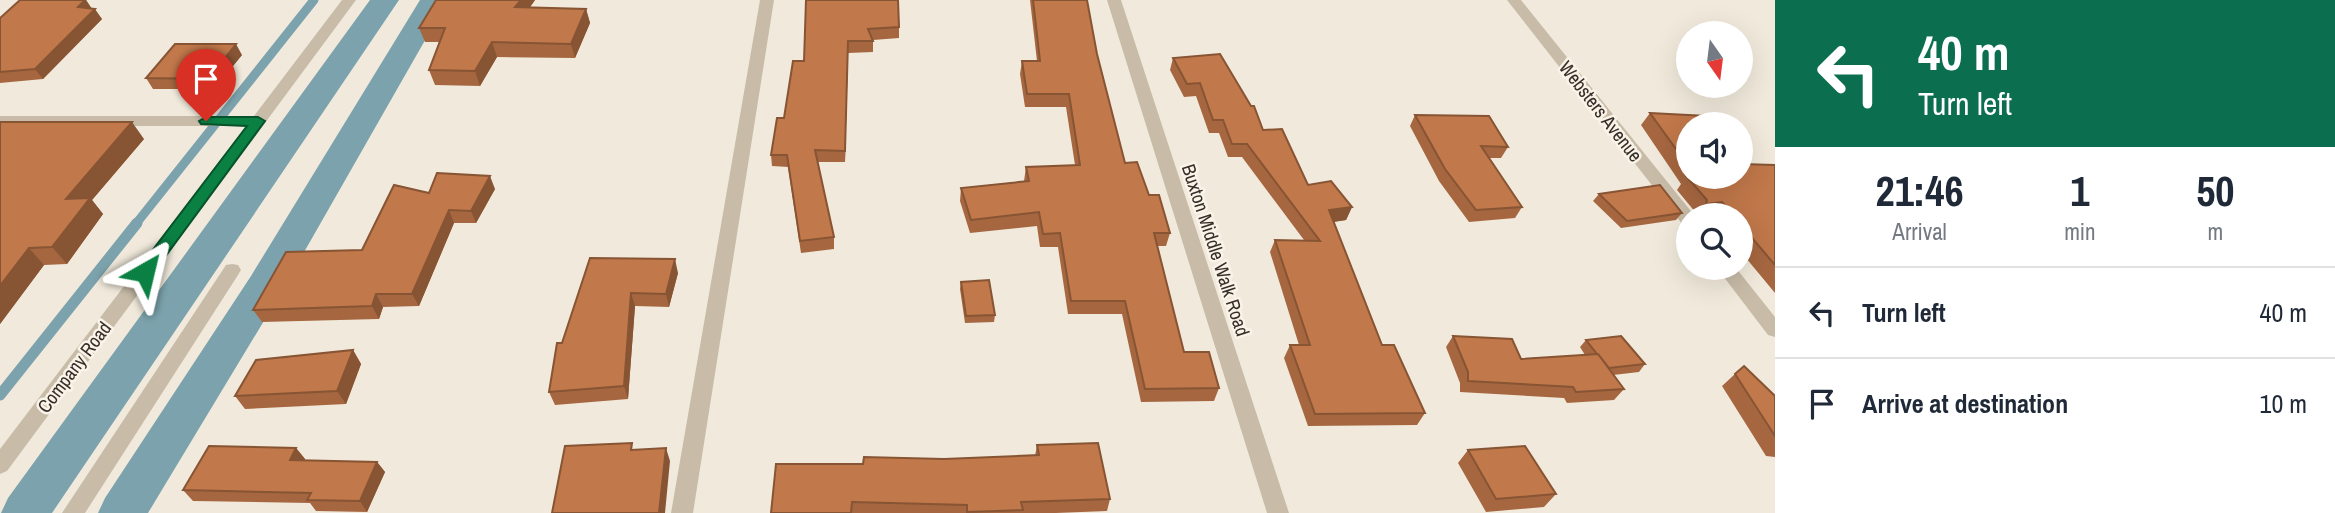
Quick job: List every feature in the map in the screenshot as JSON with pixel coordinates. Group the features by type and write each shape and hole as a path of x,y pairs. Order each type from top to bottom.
{"street":[{"name":"Company Road","path":"0,465 349,0"},
{"path":"682,513 767,0"},
{"name":"Buxton Middle Walk Road","path":"1114,0 1278,513"},
{"name":"Websters Avenue","path":"1514,0 1676,205"},
{"path":"0,121 258,121"},
{"path":"73,513 232,270"},
{"path":"1735,280 1775,330"}],"building":[{"path":"20,0 85,0 78,7 95,9 35,69 0,72 0,18"},
{"path":"436,0 521,0 515,7 586,9 571,44 492,42 475,71 429,70 445,28 419,28"},
{"path":"806,0 898,0 899,27 868,29 873,41 848,41 845,151 815,150 834,237 800,241 787,155 771,155 777,118 784,118 793,61 804,61"},
{"path":"1033,0 1087,0 1097,54 1125,163 1137,162 1149,195 1159,195 1170,233 1154,233 1184,352 1209,352 1219,388 1145,389 1125,301 1071,301 1060,233 1043,234 1039,212 971,220 961,188 1029,181 1026,167 1080,165 1069,94 1027,94 1022,61 1040,61"},
{"path":"175,44 236,44 208,79 146,78"},
{"path":"1220,54 1251,106 1254,106 1263,130 1282,129 1308,185 1331,181 1352,207 1329,210 1382,345 1394,345 1425,413 1315,414 1290,345 1310,345 1275,240 1320,241 1247,144 1232,144 1223,120 1213,120 1200,83 1187,84 1173,58"},
{"path":"1650,113 1676,114 1676,149"},
{"path":"1415,115 1489,116 1508,147 1481,146 1522,207 1476,210 1445,169"},
{"path":"0,122 132,122 66,199 90,198 52,247 29,248 0,286"},
{"path":"1753,164 1775,165 1775,265 1753,239 1753,203 1706,203 1707,200 1697,189 1753,189"},
{"path":"437,173 490,176 471,211 449,210 412,294 376,294 372,306 253,310 286,252 362,250 394,185 429,193"},
{"path":"1660,185 1676,205 1676,214 1627,221 1599,194"},
{"path":"590,258 675,259 666,294 631,293 624,386 549,392 557,343 562,343"},
{"path":"989,280 995,315 966,316 961,282"},
{"path":"1453,336 1512,339 1521,359 1598,354 1624,389 1576,392 1573,387 1468,381 1468,372"},
{"path":"1621,336 1645,364 1609,368 1586,340"},
{"path":"353,350 337,391 235,396 256,360"},
{"path":"1744,366 1775,396 1775,436 1735,374"},
{"path":"632,443 631,450 666,448 659,513 552,513 565,446"},
{"path":"1098,443 1110,499 1021,502 1023,510 967,512 967,505 852,502 851,513 771,513 776,464 863,464 864,457 944,459 1039,455 1037,445"},
{"path":"209,446 296,448 290,460 377,462 360,501 307,500 311,493 183,490"},
{"path":"1525,446 1556,494 1496,499 1468,450"}],"waterway":[{"path":"135,225 314,0"},
{"path":"25,513 385,0"},
{"path":"122,513 265,286 434,0"},
{"path":"0,395 137,223"}],"route":[{"path":"145,272 258,121 206,121"}]}
